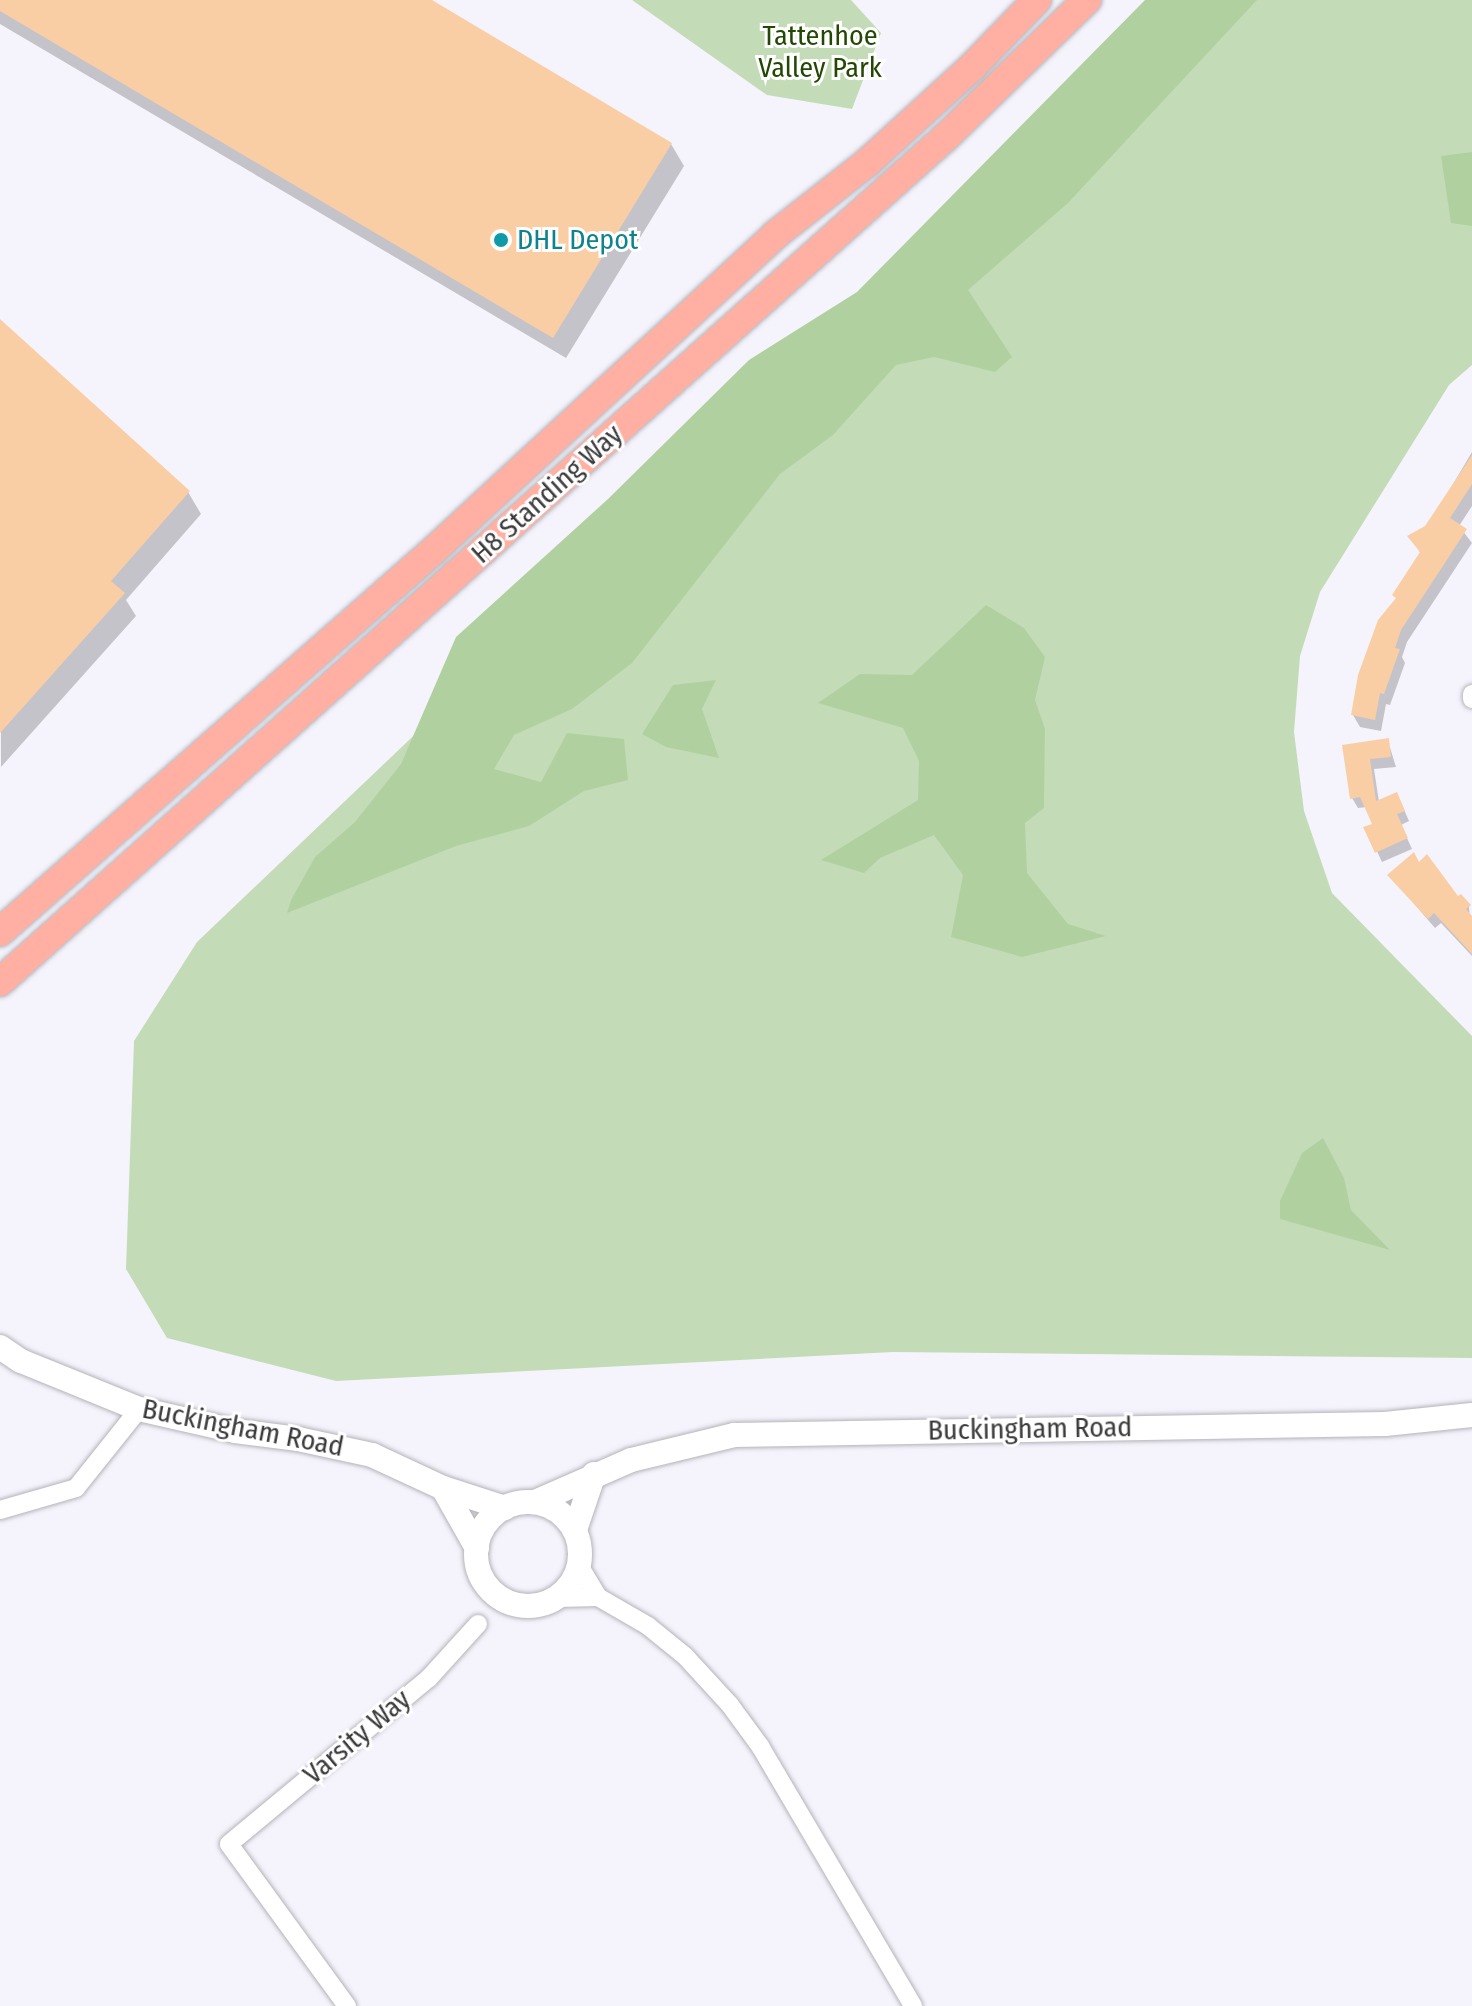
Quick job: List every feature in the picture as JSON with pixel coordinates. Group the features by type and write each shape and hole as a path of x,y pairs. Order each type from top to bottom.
{"highway":[{"name":"H8 Standing Way","path":"0,932 432,552 775,235 868,162 973,66 1037,0"},
{"name":"H8 Standing Way","path":"0,982 948,135 1087,0"}],"main road":[{"name":"Buckingham Road","path":"0,1347 21,1361 139,1409 235,1431 298,1439 360,1452 400,1465 443,1488 505,1508"},
{"name":"Buckingham Road","path":"535,1502 594,1474 672,1447 734,1435 1385,1424 1472,1415"},
{"path":"575,1530 594,1474"},
{"path":"443,1488 477,1548 482,1579 499,1598 510,1604 535,1606 558,1598 571,1585 580,1567 575,1530 558,1511 535,1502 505,1508 489,1519 477,1548"}],"street":[{"path":"0,1510 76,1488 139,1409"},
{"path":"580,1567 598,1597 648,1626 685,1656 730,1705 760,1746 913,2006"},
{"path":"558,1598 598,1597"},
{"name":"Varsity Way","path":"347,2006 229,1844 429,1678 478,1624"}],"green space":[{"name":"Tattenhoe Valley Park","path":"632,0 851,0 881,33 852,109 767,95"},
{"path":"1145,0 1257,0 1068,203 968,290 1012,357 995,372 934,357 896,365 833,435 780,474 632,663 572,709 514,735 494,769 541,782 567,733 624,739 628,780 584,791 529,826 456,846 287,913 315,857 355,822 401,764 456,637 608,499 749,360 857,292"},
{"path":"1186,0 1472,0 1472,365 1449,385 1320,592 1300,656 1294,732 1304,811 1332,893 1472,1036 1472,1358 893,1352 336,1381 167,1338 126,1269 134,1041 197,942"},
{"path":"1472,152 1472,226 1451,223 1441,156"},
{"path":"986,605 1024,628 1045,657 1035,700 1045,729 1044,808 1025,823 1027,873 1068,924 1106,936 1022,957 951,937 963,875 934,835 880,858 864,873 821,860 918,800 919,761 903,728 818,703 860,674 912,675"},
{"path":"716,680 702,709 719,758 666,747 642,734 673,685"},
{"path":"1323,1138 1344,1178 1351,1210 1390,1250 1280,1219 1280,1201 1302,1153"}],"building":[{"name":"DHL Depot","path":"0,0 432,0 672,143 553,338 0,11"},
{"path":"0,319 190,491 111,581 125,593 0,733"},
{"path":"1472,455 1472,484 1450,518 1467,529 1401,630 1395,648 1400,649 1384,694 1380,693 1375,720 1351,715 1358,675 1378,620 1396,598 1392,595 1420,552 1407,536 1425,526"},
{"path":"1389,738 1391,757 1370,759 1376,801 1397,792 1405,811 1397,814 1408,838 1375,853 1363,827 1372,824 1360,797 1350,799 1342,745"},
{"path":"1414,852 1419,862 1427,854 1458,896 1461,894 1471,905 1466,909 1472,916 1472,954 1434,913 1428,919 1387,875"}],"place":[{"name":"DHL Depot","path":"501,240"}]}
